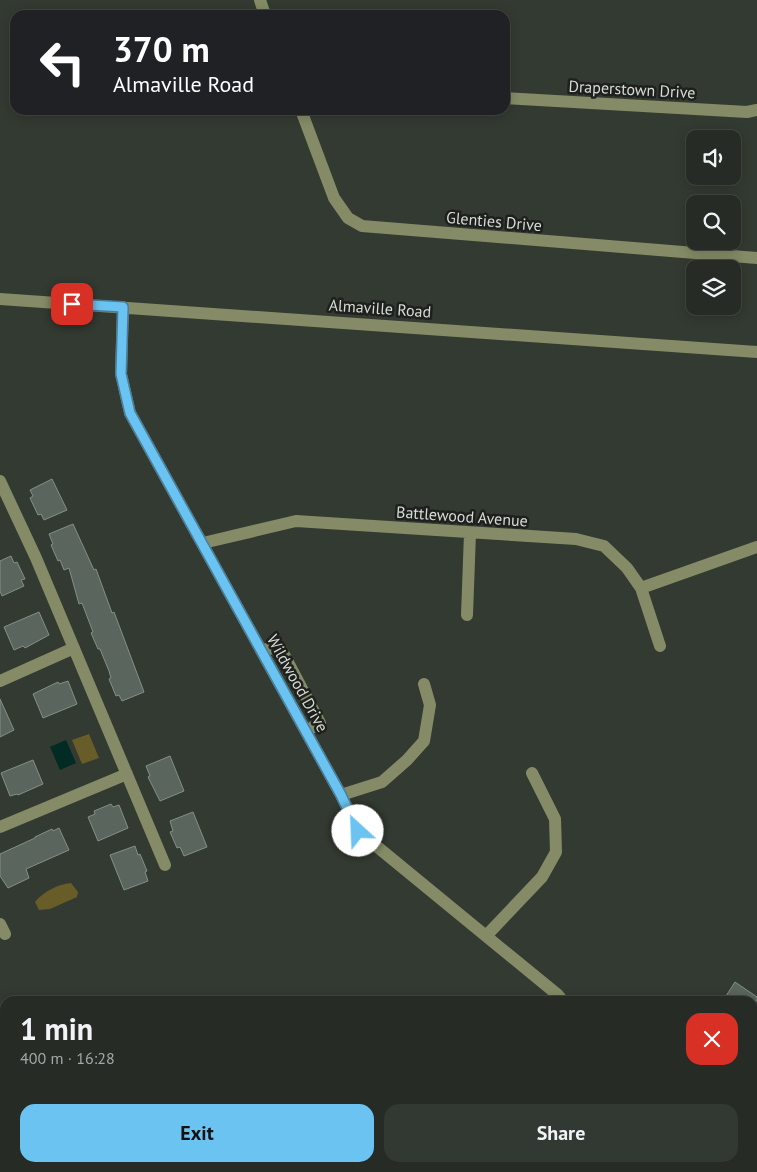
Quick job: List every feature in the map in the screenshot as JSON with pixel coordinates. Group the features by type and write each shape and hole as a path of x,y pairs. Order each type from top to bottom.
{"street":[{"name":"Draperstown Drive","path":"510,98 747,112 757,110"},
{"name":"Glenties Drive","path":"303,115 334,198 348,218 362,226 757,258"},
{"name":"Almaville Road","path":"0,299 757,352"},
{"name":"Wildwood Drive","path":"123,307 121,374 130,413 262,650 341,795 358,831 559,996"},
{"path":"0,480 74,648 165,865"},
{"name":"Battlewood Avenue","path":"203,542 296,521 576,539 604,546 628,568 641,588 660,646"},
{"path":"467,615 470,533"},
{"path":"641,588 757,547"},
{"path":"262,650 280,647 320,723 306,731"},
{"path":"0,681 74,648"},
{"path":"341,795 382,782 407,760 424,741 430,705 424,684"},
{"path":"486,936 542,877 556,852 555,820 532,773"},
{"path":"0,827 127,774"}],"shaded area":[{"path":"89,734 99,758 82,764 72,740"},
{"path":"71,883 78,892 77,897 50,909 39,910 35,902 42,895 56,887"}],"water":[{"path":"66,740 76,763 60,770 50,747"}],"building":[{"path":"52,479 67,510 44,520 41,514 38,515 30,498 33,496 30,490"},
{"path":"73,524 94,570 96,569 144,692 122,701 119,695 116,696 109,679 111,678 109,671 91,633 93,632 82,603 79,604 69,568 64,570 51,545 53,544 49,534"},
{"path":"11,556 14,563 17,562 25,579 21,580 24,586 2,596 0,591 0,561"},
{"path":"39,612 49,635 25,648 23,646 14,650 4,627"},
{"path":"68,681 77,704 43,718 33,694 58,682 59,684"},
{"path":"0,699 14,730 0,737"},
{"path":"170,756 184,791 160,801 148,777 150,776 146,766"},
{"path":"33,760 43,784 18,795 10,796 1,773"},
{"path":"111,804 113,807 119,805 128,828 98,841 88,817 95,814 94,811"},
{"path":"193,812 207,847 184,856 180,847 177,848 170,832 173,831 170,821"},
{"path":"59,828 69,850 26,869 29,878 8,888 0,876 0,854 52,829 53,831"},
{"path":"135,846 147,871 145,872 148,881 124,890 110,855"},
{"path":"735,982 756,996 726,996"}],"route":[{"path":"72,304 123,307 121,374 130,413 203,542 341,795 358,831"}]}
